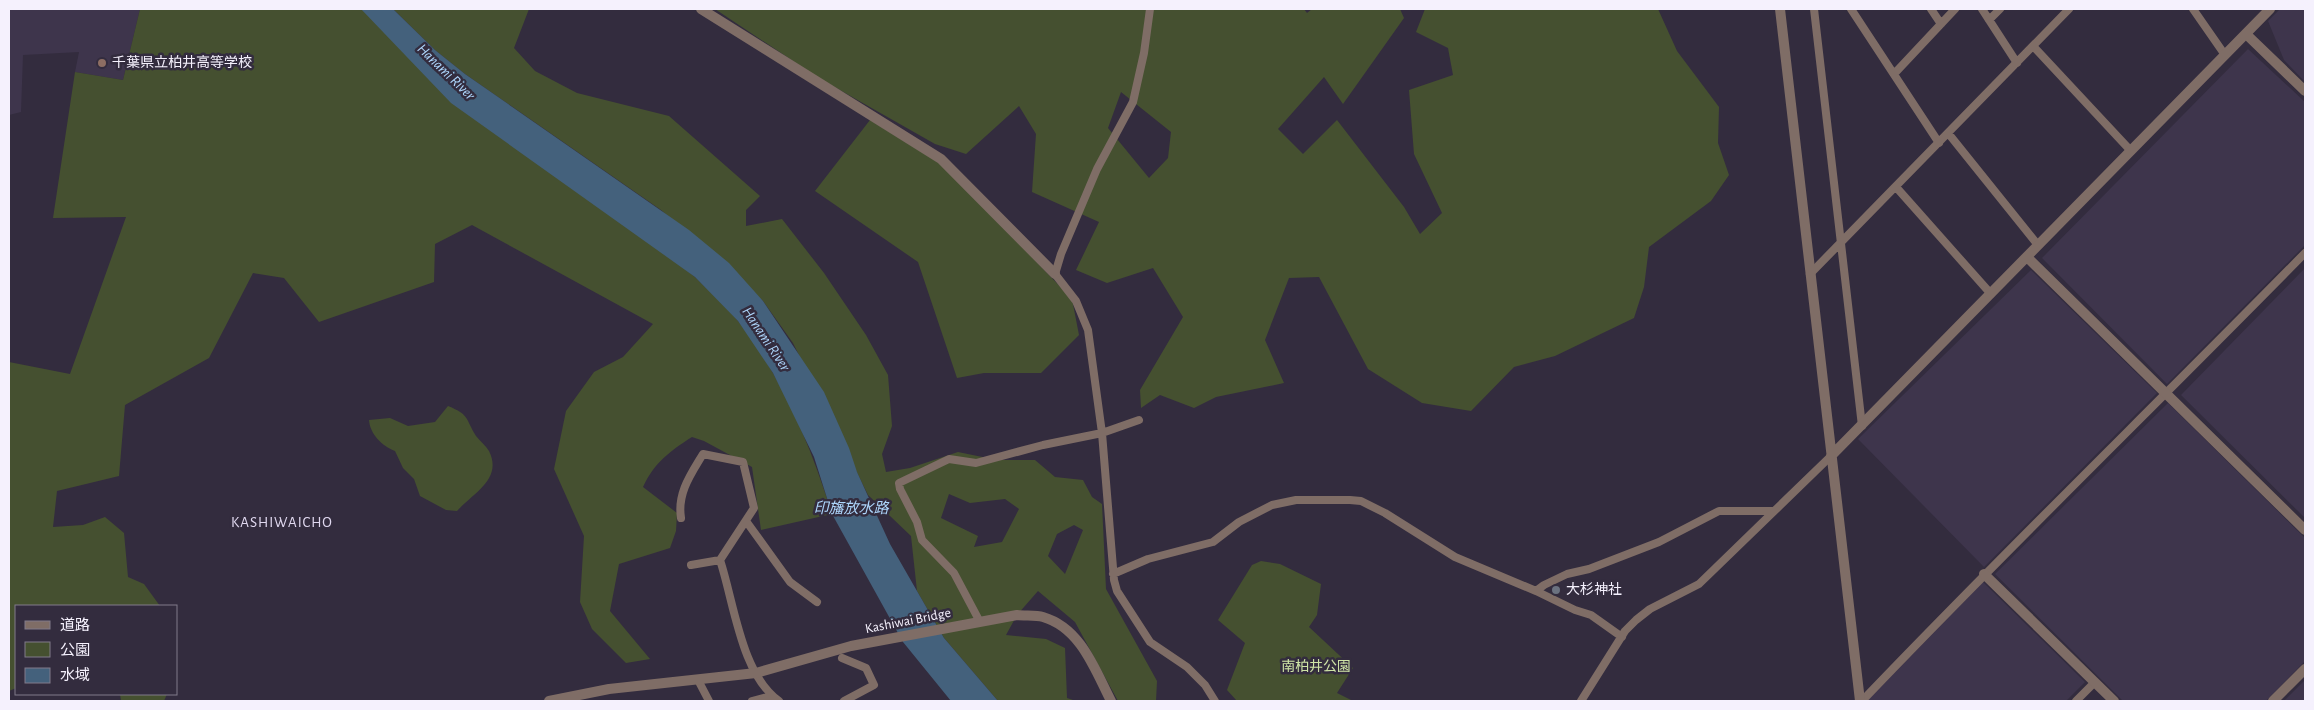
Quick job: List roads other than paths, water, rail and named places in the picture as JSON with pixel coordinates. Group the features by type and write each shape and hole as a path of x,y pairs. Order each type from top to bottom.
{"street":[{"path":"701,9 941,159 1056,274 1076,302 1088,330 1102,434 1113,574 1117,590 1150,642 1187,667 1205,685 1215,701"},
{"path":"1056,274 1061,254 1097,169 1133,102 1144,53 1150,9"},
{"path":"1780,9 1861,701"},
{"path":"1814,9 1862,426"},
{"path":"1851,9 1939,143"},
{"path":"1931,9 1941,24"},
{"path":"1894,74 1955,9"},
{"path":"1982,9 2017,63"},
{"path":"1990,20 2000,9"},
{"path":"1810,274 2069,9"},
{"path":"2193,9 2225,55"},
{"path":"1581,701 1622,637 1636,620 1650,609 1699,584 1862,426 2270,9"},
{"path":"2246,34 2305,91"},
{"path":"2033,46 2131,151"},
{"path":"1948,134 2038,245"},
{"path":"1896,187 1991,294"},
{"path":"1861,701 1984,574 2167,394 2305,253"},
{"path":"2027,257 2305,530"},
{"path":"975,623 954,574 922,540 917,522 900,489 900,483 949,459 976,463 1043,445 1102,434 1138,420"},
{"path":"681,518 680,499 688,478 703,454 743,462 754,508 720,560 692,565"},
{"path":"1113,574 1148,559 1213,542 1239,522 1272,505 1296,500 1361,501 1455,557 1536,591 1575,610 1591,615 1622,637"},
{"path":"1536,591 1567,574 1589,569 1659,542 1719,511 1773,511"},
{"path":"746,521 790,582 817,602"},
{"path":"720,560 741,636 756,674 771,696 779,701"},
{"path":"1984,574 2114,701"},
{"name":"Kashiwai Bridge","path":"549,701 609,690 756,674 851,646 1016,616 1043,617 1064,627 1081,643 1111,701"},
{"path":"842,658 866,668 874,685 844,701"},
{"path":"2274,701 2305,669"},
{"path":"698,680 709,701"},
{"path":"2076,701 2095,682"},
{"path":"752,701 771,696"}],"water":[{"name":"印旛放水路","path":"361,9 393,9 435,50 465,74 689,230 729,263 763,301 824,392 849,448 857,472 890,544 944,638 998,701 951,701 903,642 832,514 814,457 773,373 738,321 695,277 451,103"}],"place":[{"name":"千葉県立柏井高等学校","path":"102,63"},
{"name":"大杉神社","path":"1556,590"}],"district":[{"name":"KASHIWAICHO","path":"282,522"}],"water label":[{"name":"Hanami River","path":"446,72"},
{"name":"Hanami River","path":"766,339"}],"park label":[{"name":"南柏井公園","path":"1316,667"}]}
